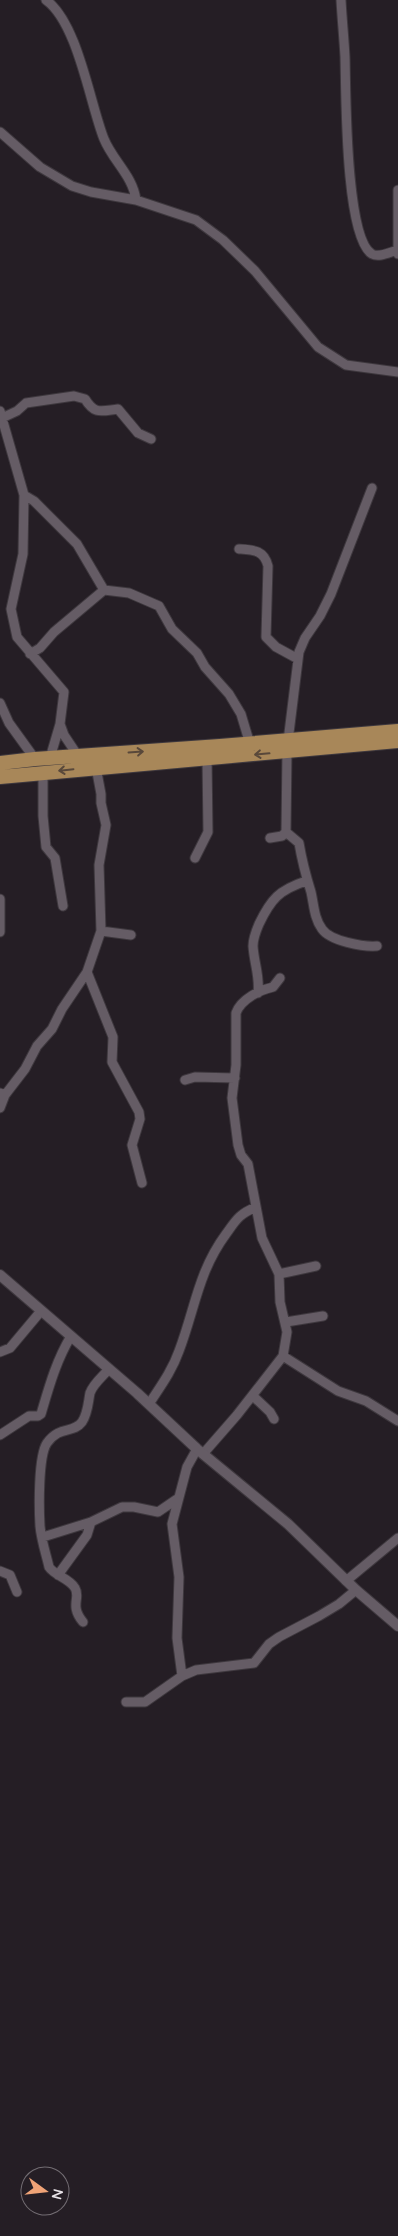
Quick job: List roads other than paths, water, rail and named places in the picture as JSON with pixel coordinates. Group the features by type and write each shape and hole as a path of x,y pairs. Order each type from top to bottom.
{"highway":[{"path":"0,777 206,758 398,731"},
{"path":"0,764 35,759 250,744 288,746 398,741"}],"street":[{"path":"46,0 60,17 71,38 92,96 104,139 133,186 136,200"},
{"path":"341,0 350,178 358,229 368,250 377,256 398,252 398,190"},
{"path":"0,132 40,167 72,186 91,192 136,200 196,220 223,240 255,271 313,342 338,360 357,367 398,372"},
{"path":"50,758 60,724 64,692 30,654 14,629 11,609 23,554 24,495 1,415 18,411 26,403 74,396 85,399 91,408 98,412 118,409 138,433 151,439"},
{"path":"270,838 284,836 286,832 288,746 298,659 305,638 320,616 331,594 372,488"},
{"path":"24,495 34,501 77,544 104,590"},
{"path":"239,548 256,550 266,558 268,566 266,637 276,647 298,659"},
{"path":"30,654 40,648 54,632 104,590 129,593 159,606 172,629 197,653 206,667 229,694 241,714 250,744"},
{"path":"0,703 9,722 35,759"},
{"path":"60,724 64,735 78,756"},
{"path":"194,858 208,832 206,758"},
{"path":"0,1108 3,1094 25,1069 37,1046 52,1028 66,1003 88,972 101,931 99,865 106,825 96,767"},
{"path":"44,772 43,816 46,847 55,858 63,906"},
{"path":"286,832 300,843 306,881 311,892 314,910 325,932 344,941 367,947 377,946"},
{"path":"258,993 260,982 253,945 255,933 269,903 290,886 306,881"},
{"path":"0,898 0,932"},
{"path":"101,931 131,935"},
{"path":"88,972 113,1037 112,1062 139,1112 140,1119 132,1145 142,1183"},
{"path":"182,1676 177,1638 179,1577 172,1524 186,1467 253,1396 282,1356 287,1332 280,1302 279,1274 262,1238 248,1164 241,1155 238,1145 232,1098 235,1078 236,1013 239,1006 258,993 273,987 280,978"},
{"path":"185,1080 195,1077 235,1078"},
{"path":"149,1404 170,1373 179,1351 202,1277 217,1245 238,1216 256,1206"},
{"path":"279,1274 316,1266"},
{"path":"0,1275 149,1404 200,1451 288,1524 346,1581 398,1626"},
{"path":"0,1352 10,1348 42,1311"},
{"path":"286,1322 323,1316"},
{"path":"0,1436 29,1416 40,1415 46,1390 63,1349 71,1336"},
{"path":"282,1356 338,1391 366,1401 398,1421"},
{"path":"83,1622 75,1608 76,1592 74,1587 49,1567 40,1525 39,1496 42,1459 46,1445 58,1432 74,1428 86,1416 91,1391 109,1369"},
{"path":"253,1396 270,1412 274,1419"},
{"path":"43,1537 91,1522 122,1507 134,1507 158,1512 177,1499"},
{"path":"58,1575 87,1535 91,1522"},
{"path":"346,1581 398,1538"},
{"path":"0,1571 10,1575 17,1592"},
{"path":"126,1702 146,1702 182,1676 206,1667 254,1663 269,1644 339,1604 356,1590"}]}
